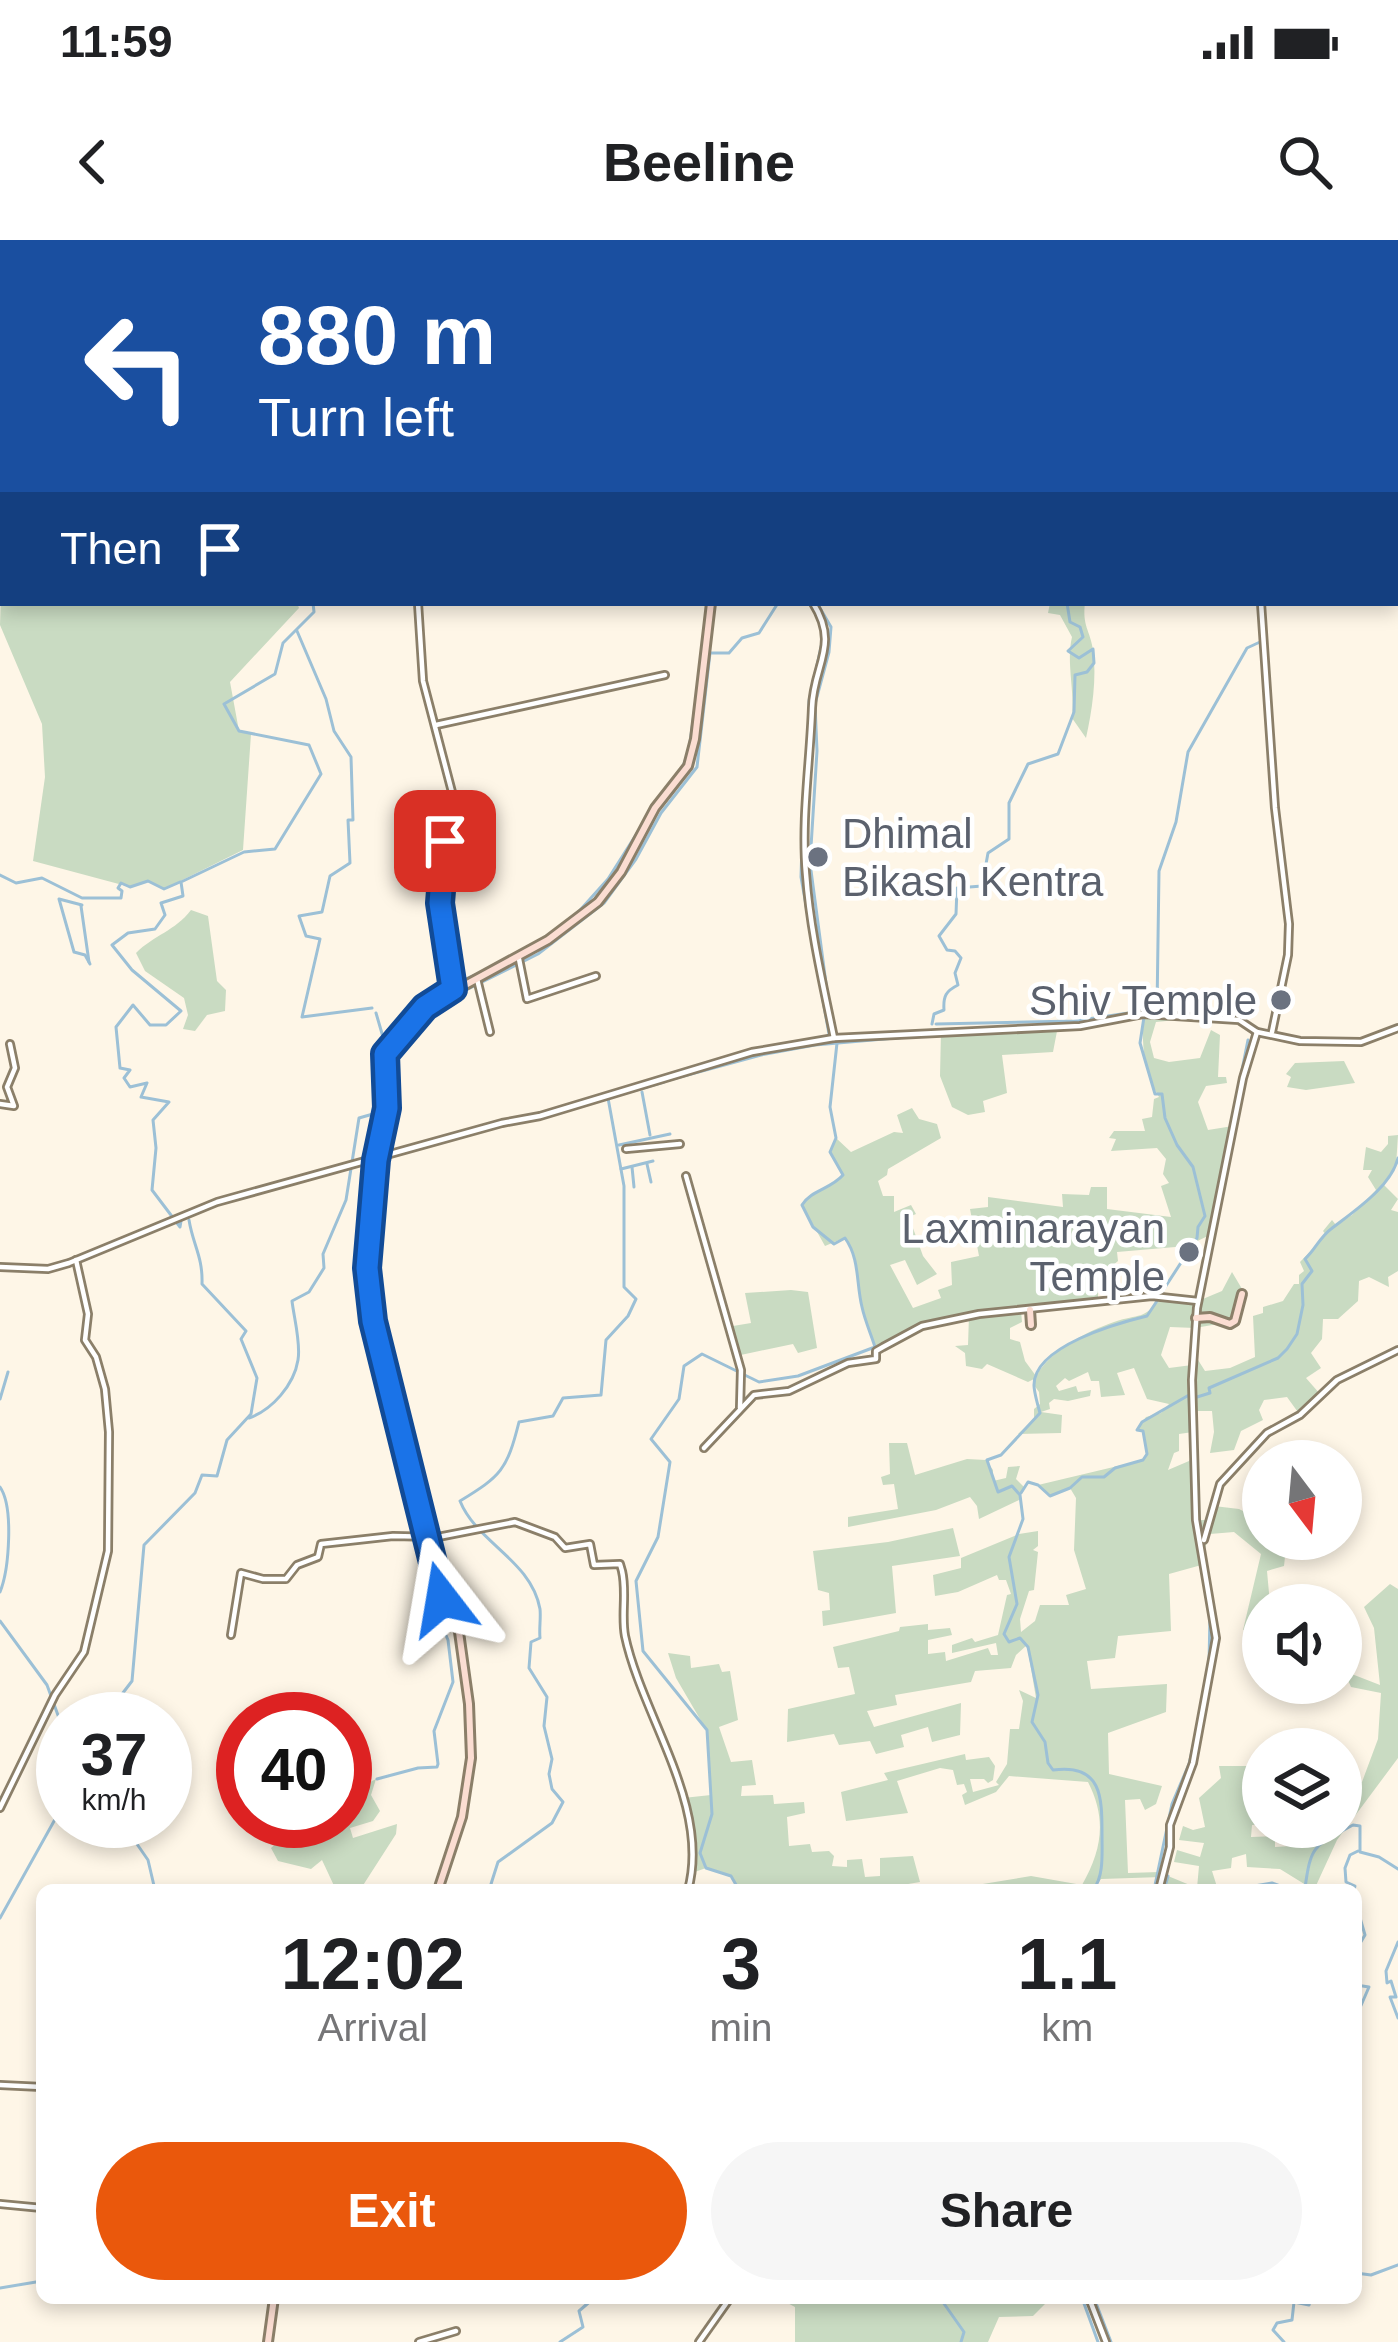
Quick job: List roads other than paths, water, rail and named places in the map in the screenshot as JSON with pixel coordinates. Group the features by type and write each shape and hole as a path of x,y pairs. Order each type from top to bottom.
{"street":[{"path":"418,606 423,681 452,792 440,903 453,989"},
{"path":"440,1884 463,1817 471,1758 462,1647 433,1574 373,1321 367,1268 376,1160 387,1108 385,1054 425,1007 519,959 579,919 621,872 655,808 688,766 711,606"},
{"path":"815,606 826,626 827,641 812,702 805,869 834,1038"},
{"path":"1261,606 1275,808 1289,924 1288,955 1272,1032"},
{"path":"436,725 664,674"},
{"path":"519,959 527,999 596,976"},
{"path":"477,980 490,1032"},
{"path":"0,1267 48,1269 218,1202 541,1116 710,1063 834,1038 1080,1025 1143,1014 1239,1020 1257,1032 1300,1041 1361,1042 1398,1028"},
{"path":"1160,1884 1170,1825 1193,1763 1216,1638 1196,1520 1196,1318 1243,1078 1257,1032"},
{"path":"0,1104 14,1106 8,1087 15,1068 10,1044"},
{"path":"626,1149 680,1144"},
{"path":"686,1176 741,1370 740,1408"},
{"path":"0,1808 55,1695 84,1652 108,1551 105,1389 96,1357 85,1340 88,1314 76,1260"},
{"path":"1196,1318 1230,1324 1242,1294"},
{"path":"704,1448 758,1394 789,1391 848,1363 876,1359 876,1352 922,1326 979,1314 1152,1296 1198,1301"},
{"path":"1030,1310 1031,1325"},
{"path":"1203,1546 1220,1484 1268,1433 1300,1415 1337,1380 1398,1350"},
{"path":"231,1635 241,1573 278,1580 291,1576 297,1565 318,1557 321,1544 393,1536 427,1538 515,1522 546,1533 566,1548 590,1544 595,1564 620,1564 626,1640 646,1704 681,1784 690,1837 689,1884"},
{"path":"0,2085 36,2087"},
{"path":"0,2204 36,2207"},
{"path":"268,2342 273,2304"},
{"path":"699,2342 726,2304"},
{"path":"1091,2304 1106,2342"},
{"path":"419,2342 456,2331"}],"waterway":[{"path":"181,1221 180,1227 152,1190 153,1120 169,1102 141,1097 147,1083 130,1087 124,1078 130,1070 120,1068 116,1027 133,1005 150,1025 166,1025 181,1011 132,970 112,945 128,933 155,929 165,915 161,903 183,896 181,882 244,852 275,849 321,774 309,745 239,731 224,704 275,674 283,643 314,612 313,606"},
{"path":"396,1046 430,1008 538,954 604,903 661,813 697,767 710,653 729,653 742,638 759,633 776,606"},
{"path":"819,606 831,627 815,704 810,863 827,991"},
{"path":"932,1024 934,1014 944,1010 946,994 958,985 955,973 961,958 947,950 939,936 956,914 957,888 982,886 988,853 1009,839 1009,803 1028,764 1058,754 1074,712 1075,675 1087,672 1094,663 1093,649 1079,658 1068,651 1083,637 1080,627 1070,622 1067,606"},
{"path":"297,631 326,699 334,731 351,757 353,820 348,820 350,863 330,876 322,912 299,916 306,936 320,939 302,1017 372,1008"},
{"path":"809,729 809,701 823,638"},
{"path":"1147,1010 1157,1009 1159,871 1176,822 1188,752 1247,648 1260,642"},
{"path":"682,769 689,750 702,655"},
{"path":"573,918 608,879 658,800"},
{"path":"803,811 801,877 829,1034"},
{"path":"0,875 16,883 42,878 82,898 121,898 121,883 130,887 148,881 164,889 180,882"},
{"path":"82,905 59,899 74,952 85,955 90,964"},
{"path":"81,906 89,962"},
{"path":"533,945 565,924"},
{"path":"461,981 493,967"},
{"path":"249,1418 281,1395 296,1369 299,1346 292,1301 309,1292 324,1268 323,1254 346,1200 359,1118 373,1114 381,1047 422,999 451,986"},
{"path":"828,1001 836,1034"},
{"path":"936,1024 1074,1021 1142,1011"},
{"path":"376,1013 381,1045"},
{"path":"1144,1017 1140,1043 1155,1094 1162,1094 1165,1118 1193,1167 1205,1216 1197,1238 1160,1295"},
{"path":"669,1080 815,1045 930,1035"},
{"path":"1230,1130 1248,1040"},
{"path":"736,1884 731,1876 706,1868 700,1853 712,1814 707,1730 643,1651 636,1581 658,1537 670,1462 651,1439 679,1399 684,1366 702,1354 759,1382 798,1376 875,1347 850,1246 845,1238 834,1244 813,1227 802,1205 843,1175 830,1152 836,1138 830,1107 837,1043"},
{"path":"491,1884 498,1862 552,1823 563,1802 552,1789 549,1774 552,1759 544,1726 547,1697 529,1668 531,1642 540,1638 535,1592 515,1564 478,1529 460,1501 500,1470 519,1422 553,1416 563,1398 601,1395 606,1340 636,1299 624,1287 624,1186 608,1098 664,1082"},
{"path":"642,1092 650,1135"},
{"path":"619,1145 670,1134"},
{"path":"1197,1397 1278,1358 1287,1349 1297,1334 1302,1284 1312,1271 1305,1259 1327,1232 1380,1188 1398,1158"},
{"path":"621,1169 653,1161"},
{"path":"647,1164 651,1182"},
{"path":"632,1167 634,1187"},
{"path":"124,1692 132,1681 144,1545 195,1493 202,1475 217,1476 227,1440 251,1414 257,1378 241,1339 246,1331 202,1284 189,1220"},
{"path":"1096,1884 1102,1864 1096,1786 1082,1772 1053,1770 1048,1763 1045,1742 1032,1722 1038,1695 1028,1647 1020,1638 1009,1642 1004,1634 1017,1604 1009,1557 1023,1519 1020,1495 1012,1486 998,1492 987,1460 1001,1455 1040,1413 1034,1385 1048,1359 1080,1338 1147,1316 1159,1298"},
{"path":"0,1399 8,1372"},
{"path":"1021,1493 1028,1482 1050,1496 1082,1477 1104,1477 1115,1468 1143,1460 1147,1454 1143,1431 1137,1430 1142,1422 1189,1395 1194,1516"},
{"path":"409,1473 416,1503"},
{"path":"0,1487 9,1539 0,1592"},
{"path":"377,1779 438,1764 434,1731 453,1682 448,1640 427,1591 425,1548"},
{"path":"1209,1664 1210,1614"},
{"path":"0,1621 50,1692"},
{"path":"1155,1884 1172,1804 1189,1764 1199,1721"},
{"path":"1306,1884 1317,1848 1353,1825 1360,1826 1360,1852 1398,1869"},
{"path":"0,1918 39,1848"},
{"path":"140,1848 154,1884"},
{"path":"1350,1884 1346,1882 1345,1868 1350,1855 1358,1851"},
{"path":"1166,1884 1168,1876"},
{"path":"1266,1884 1275,1884"},
{"path":"1362,1925 1362,1940"},
{"path":"1398,1942 1386,1971 1398,2018"},
{"path":"1362,1986 1369,1987 1362,2003"},
{"path":"1362,2274 1398,2265"},
{"path":"0,2288 36,2282"},
{"path":"560,2342 583,2327 579,2311 587,2304"},
{"path":"944,2304 964,2332 961,2342"},
{"path":"1084,2304 1098,2342"},
{"path":"1096,2304 1111,2342"},
{"path":"1284,2342 1273,2330 1277,2323 1292,2320 1294,2304"},
{"path":"1304,2304 1309,2304"}],"place":[{"name":"Dhimal Bikash Kentra","path":"818,857"},
{"name":"Shiv Temple","path":"1281,1000"},
{"name":"Laxminarayan Temple","path":"1189,1252"}]}
